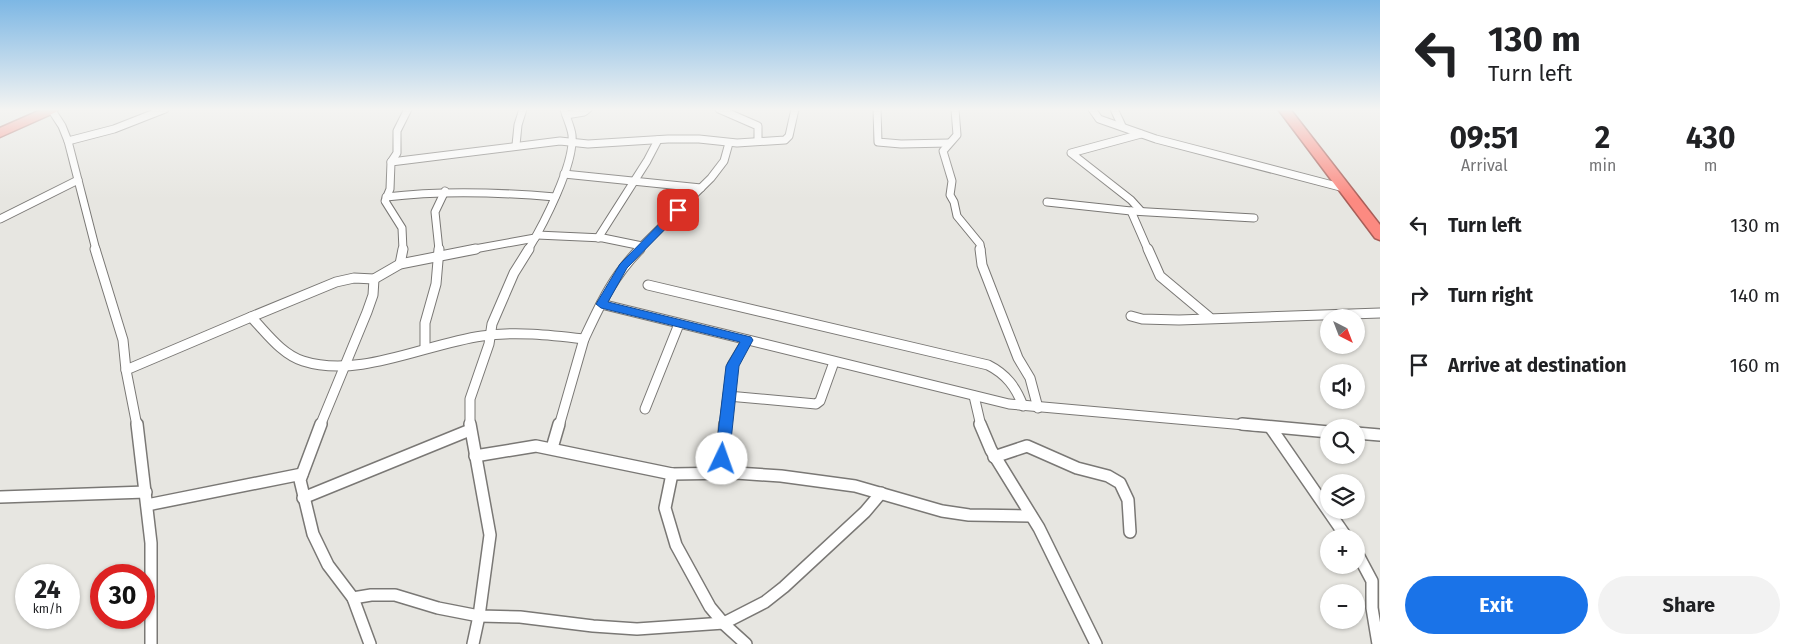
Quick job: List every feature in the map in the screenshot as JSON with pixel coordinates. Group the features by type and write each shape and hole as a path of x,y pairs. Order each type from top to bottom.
{"highway":[{"path":"1307,139 1380,235"},
{"path":"1317,139 1380,219"}],"street":[{"path":"75,139 68,141 102,274 123,340 126,370 140,440 151,543 151,644"},
{"path":"397,139 397,153 391,162 390,189 386,197 386,206 403,230 403,250 400,264"},
{"path":"516,146 517,139"},
{"path":"472,644 480,616 490,535 470,430 468,416 470,399 491,335 492,324 507,288 536,237 555,197 564,174 572,139"},
{"path":"391,162 560,141 572,143 697,139"},
{"path":"699,139 729,143 780,141 785,139"},
{"path":"877,139 878,142 901,144 949,142 955,139"},
{"path":"1125,139 1070,153 1131,200 1141,211"},
{"path":"1160,139 1344,188"},
{"path":"598,238 658,140"},
{"path":"949,142 944,147 943,155 951,176 950,195 960,222 980,244 982,265 1018,358 1030,378 1038,408"},
{"path":"552,448 584,339 623,266 711,178 724,161 729,143"},
{"path":"564,174 700,188"},
{"path":"0,219 78,180"},
{"path":"386,197 445,191 493,192 555,197"},
{"path":"426,347 425,323 436,284 440,255 435,212 445,191"},
{"path":"1046,202 1131,211 1254,218"},
{"path":"1131,211 1160,276 1209,317"},
{"path":"126,370 206,334 336,282 354,278 374,279 400,264 536,237 626,240 642,246"},
{"path":"370,644 353,598 328,565 313,534 300,480 373,295 374,279"},
{"path":"648,285 988,365 1008,377 1017,388 1023,406"},
{"path":"601,304 974,396 1023,406 1320,431"},
{"path":"1132,316 1142,319 1170,320 1209,317 1221,319 1380,313"},
{"path":"251,317 290,355 312,363 345,364 377,361 426,347 491,335 553,336 584,339"},
{"path":"645,409 679,324"},
{"path":"722,473 722,446 732,366 747,340"},
{"path":"728,396 816,404 820,401 834,362"},
{"path":"974,396 979,425 994,457 1038,526 1096,644"},
{"path":"1271,428 1341,529"},
{"path":"303,498 470,430"},
{"path":"1365,434 1380,435"},
{"path":"994,457 1027,446 1083,470 1113,479 1120,483 1124,490 1130,509 1130,532"},
{"path":"475,456 522,447 552,448 570,454 672,474 722,473 781,476 855,486 942,510 970,515 1031,516"},
{"path":"148,505 302,474"},
{"path":"672,474 665,508 674,539 686,566 710,607 746,644"},
{"path":"0,498 146,492"},
{"path":"353,598 371,595 395,596 438,608 480,616 520,617 593,626 637,629 724,623 745,614 778,592 833,543 865,512 881,493"},
{"path":"1365,565 1372,581 1372,608 1378,644"}],"route":[{"path":"678,210 623,266 601,304 747,340 732,366 722,459"}]}
